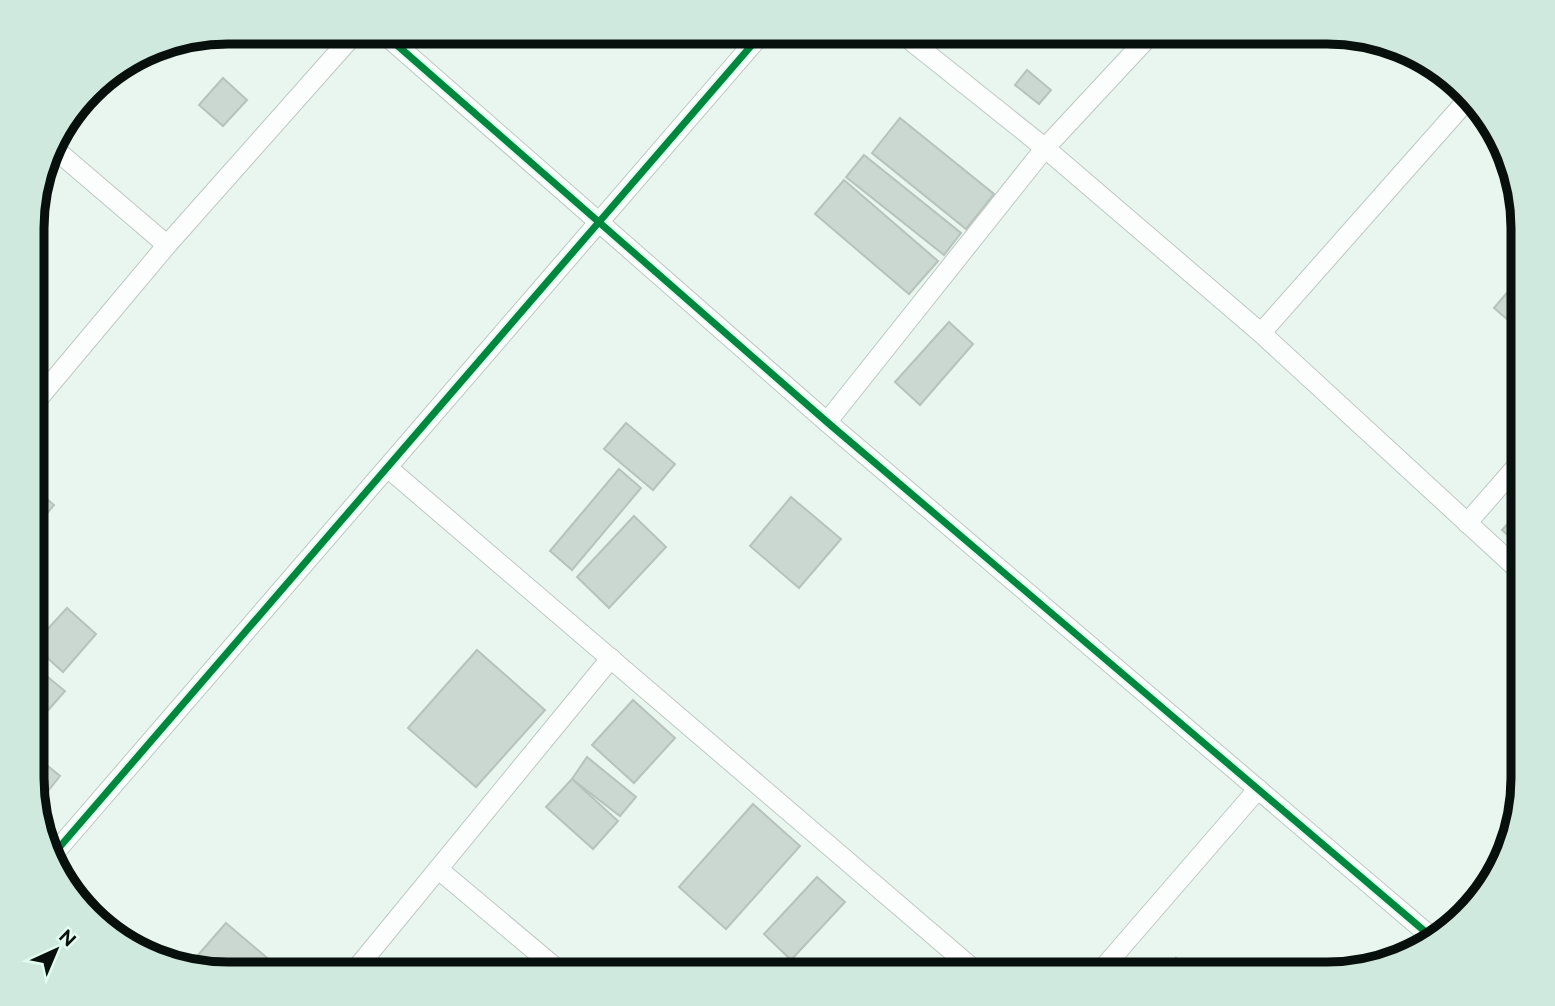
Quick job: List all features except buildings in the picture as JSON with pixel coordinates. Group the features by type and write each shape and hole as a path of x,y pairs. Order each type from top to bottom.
{"street":[{"path":"44,392 167,245 345,44"},
{"path":"396,44 827,422 1427,933"},
{"path":"58,849 753,44"},
{"path":"915,44 1045,148 1261,333 1511,563"},
{"path":"827,422 1045,148 1142,44"},
{"path":"1261,333 1463,105"},
{"path":"60,153 167,245"},
{"path":"388,468 965,962"},
{"path":"1467,523 1511,473"},
{"path":"362,962 611,658"},
{"path":"1108,962 1258,789"},
{"path":"438,869 549,962"}],"cycle path":[{"path":"396,44 827,422 1426,933"},
{"path":"58,849 753,44"}]}
